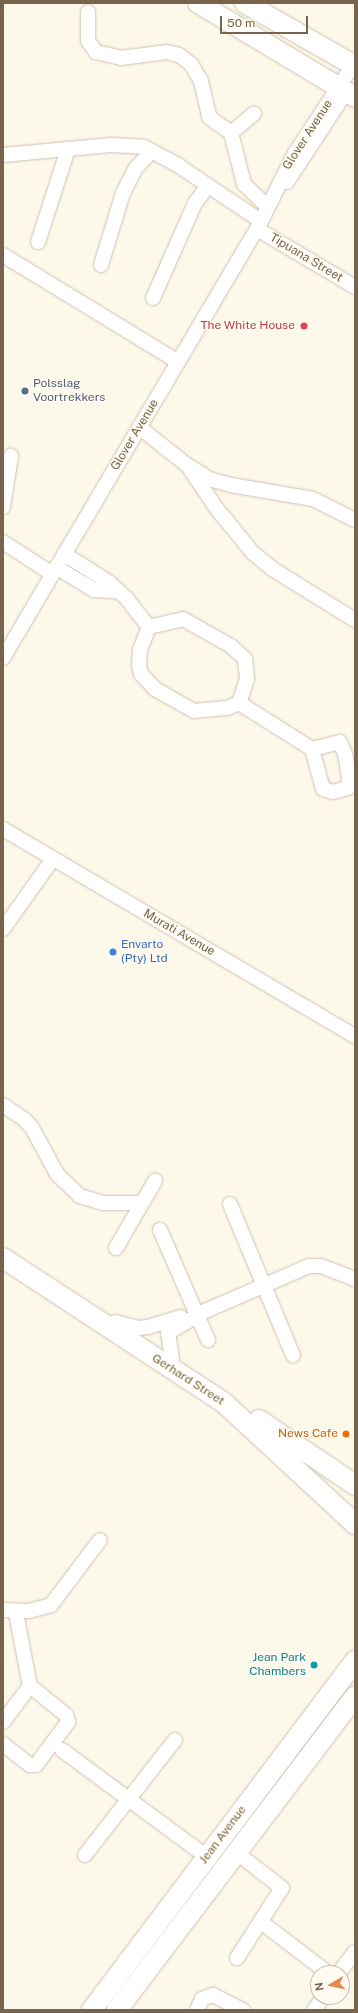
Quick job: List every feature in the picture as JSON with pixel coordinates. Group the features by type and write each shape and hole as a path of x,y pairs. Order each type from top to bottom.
{"main road":[{"path":"198,3 351,78"},
{"path":"245,3 351,78"},
{"name":"Gerhard Street","path":"3,1249 172,1360 355,1485"},
{"name":"Gerhard Street","path":"3,1258 223,1402 355,1524"},
{"path":"302,1449 331,1480 355,1500"},
{"name":"Jean Avenue","path":"92,2010 355,1661"},
{"name":"Jean Avenue","path":"118,2010 295,1774 355,1697"},
{"path":"186,1885 200,1880 206,1874 279,1779 286,1774 295,1774"}],"street":[{"path":"88,12 88,41 96,52 121,58 167,52 187,60 198,75 209,117 231,134 244,184 262,216"},
{"name":"Glover Avenue","path":"3,658 178,362 262,216 280,193 351,78"},
{"path":"231,134 254,114"},
{"path":"3,155 126,145 152,151 208,186 262,216"},
{"path":"38,242 68,149"},
{"path":"101,265 123,193 136,168 152,151"},
{"path":"153,298 195,203 208,186"},
{"name":"Tipuana Street","path":"262,216 355,287"},
{"path":"3,255 178,362"},
{"path":"139,427 187,465 217,482 317,500 355,520"},
{"path":"3,507 11,456"},
{"path":"187,465 217,509 253,553 274,570 355,620"},
{"path":"3,542 54,571 94,590 116,590"},
{"path":"64,554 102,576 127,599 149,627"},
{"path":"183,620 239,651 245,659 247,679 239,703 227,708 194,710 155,689 141,674 139,665 140,650 149,627 183,620"},
{"path":"239,703 312,749 320,783 329,792 348,788 350,751 335,741 312,749"},
{"name":"Murati Avenue","path":"3,829 355,1036"},
{"path":"3,929 53,859"},
{"path":"3,1106 24,1119 32,1128 57,1174 80,1196 103,1204 141,1203"},
{"path":"116,1248 155,1181"},
{"path":"230,1204 293,1355"},
{"path":"160,1230 200,1313 208,1340"},
{"path":"115,1322 139,1328 168,1326 316,1266 355,1279"},
{"path":"168,1326 168,1340 172,1360"},
{"path":"3,1744 30,1765 36,1765 67,1726 66,1715 30,1686 10,1611 39,1610 51,1605 100,1540"},
{"path":"3,1722 30,1686"},
{"path":"85,1855 175,1740"},
{"path":"62,1750 130,1798 206,1857"},
{"path":"237,1853 282,1888 237,1958"},
{"path":"261,1922 317,1965"},
{"path":"345,1965 355,1952"},
{"path":"197,2010 202,1999 214,1995 243,2010"}],"place":[{"name":"The White House","path":"304,326"},
{"name":"Polsslag Voortrekkers","path":"25,391"},
{"name":"Envarto (Pty) Ltd","path":"113,952"},
{"name":"News Cafe","path":"346,1434"},
{"name":"Jean Park Chambers","path":"314,1665"}]}
